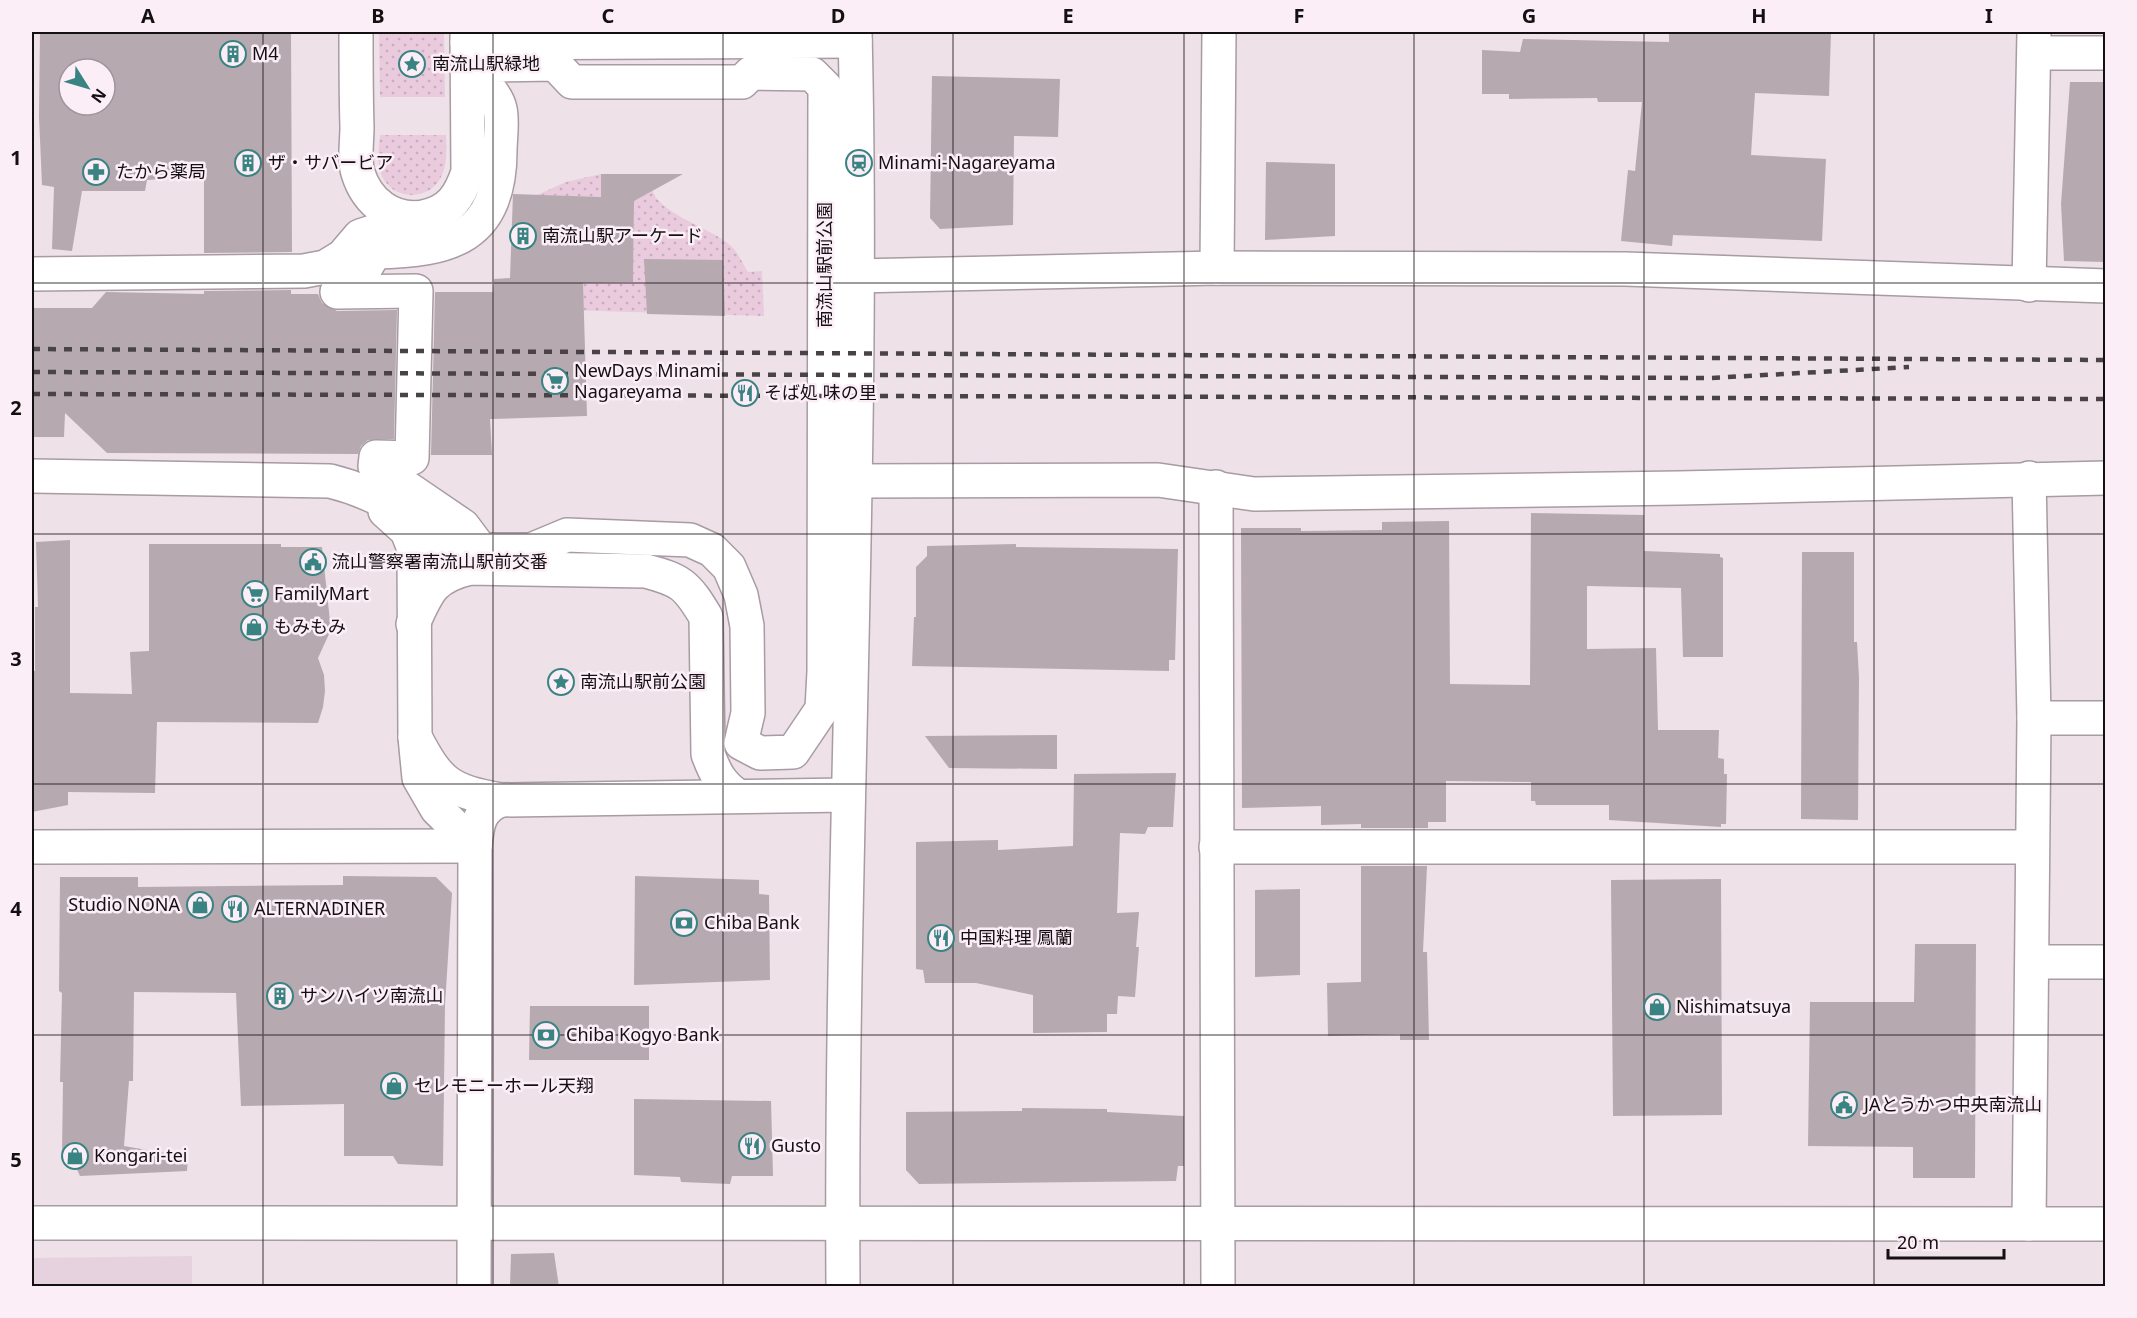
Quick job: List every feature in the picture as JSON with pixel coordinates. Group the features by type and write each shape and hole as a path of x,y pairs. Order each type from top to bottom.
{"street":[{"path":"356,32 360,236"},
{"path":"1217,268 1220,32"},
{"path":"32,274 303,271 325,267 343,256 360,236 415,218 436,215 450,206 460,193 468,172 467,37 855,36 854,481 843,1287"},
{"path":"2029,285 2035,42 2106,53"},
{"name":"南流山駅前公園","path":"555,64 572,82 742,82 751,73 812,74 819,79 825,87 824,672 822,709 793,752 760,753 741,743 748,713 747,626 741,595 729,567 712,550 690,540 567,535 531,550 482,550 463,526 375,466 376,458 412,458 416,291 337,292 345,287 363,272 375,252 415,252 454,242 467,234 491,203 500,181 500,108 487,86 487,74 495,65 555,64"},
{"path":"358,171 367,194 381,208 396,216 415,218"},
{"path":"855,276 1217,268 1624,270 2106,286"},
{"path":"32,476 330,481 356,488 427,527 452,547 470,568"},
{"path":"854,481 1158,480 1254,494 1947,483 2029,478 2106,478"},
{"path":"2029,478 2034,718 2029,1224"},
{"path":"1216,487 1218,1287"},
{"path":"356,488 407,531 414,549 415,737 419,778 437,809 476,846"},
{"path":"413,624 425,595 447,573 470,568 646,571 674,578 694,597 706,616 708,754 716,776 726,789 738,796"},
{"path":"2034,718 2106,718"},
{"path":"415,737 433,770 458,790 501,800 848,795"},
{"path":"670,797 689,787 701,772 708,754"},
{"path":"474,1287 477,826 483,811 489,804 501,800"},
{"path":"32,847 476,846"},
{"path":"1216,847 2031,847"},
{"path":"2033,962 2106,962"},
{"path":"32,1223 843,1221 1219,1224 2106,1224"}],"shaded area":[{"name":"南流山駅緑地","path":"379,32 444,32 445,97 380,97"},
{"path":"380,135 446,135 445,167 436,185 420,194 412,195 403,194 387,184 379,166"},
{"path":"601,174 601,197 537,195 566,182"},
{"path":"652,188 656,197 673,213 730,245 748,272 762,271 764,316 533,309 533,284 633,282 634,199 649,193"},
{"path":"192,1256 192,1286 32,1286 32,1258"}],"building":[{"path":"40,32 291,32 292,252 204,253 204,176 147,180 145,191 82,191 72,251 52,249 54,187 42,185 39,117"},
{"path":"1669,32 1831,32 1829,96 1755,93 1751,155 1826,159 1822,241 1673,235 1672,246 1621,241 1628,170 1635,171 1642,102 1598,102 1597,98 1509,99 1509,94 1482,94 1482,50 1520,52 1523,39 1669,42"},
{"path":"932,76 1060,79 1058,137 1014,136 1013,225 940,229 930,218"},
{"path":"2070,82 2106,82 2106,262 2064,261 2061,204"},
{"path":"1266,162 1335,164 1335,236 1265,240"},
{"path":"601,174 683,174 634,201 633,282 583,283 587,416 490,419 492,455 431,455 435,292 493,292 494,279 510,278 513,194 601,197"},
{"path":"644,259 723,260 725,316 647,314"},
{"path":"291,290 291,294 318,294 322,303 337,311 397,310 394,439 368,440 361,446 358,454 107,453 65,413 64,437 32,437 32,308 92,308 106,292 204,294 204,291"},
{"path":"1531,513 1644,515 1644,551 1720,554 1723,558 1723,657 1683,657 1681,588 1587,586 1587,649 1656,648 1658,730 1719,730 1718,758 1724,759 1724,774 1727,774 1726,824 1721,824 1721,827 1609,820 1609,805 1536,805 1535,801 1531,801 1531,782 1446,781 1446,822 1428,822 1428,828 1361,828 1361,824 1321,825 1321,806 1242,808 1241,528 1301,528 1301,531 1382,530 1382,522 1449,521 1450,684 1530,685"},
{"path":"70,540 70,693 132,694 130,652 149,651 149,544 281,544 281,547 322,547 330,621 329,634 318,658 324,675 325,691 318,723 157,722 155,793 68,792 68,805 32,812 32,671 35,671 35,607 38,607 36,542"},
{"path":"1016,544 1016,547 1178,549 1175,660 1169,660 1169,671 912,666 914,617 916,617 916,567 927,556 927,546"},
{"path":"1802,552 1854,552 1854,642 1857,642 1859,677 1858,820 1801,819"},
{"path":"1057,735 1057,769 949,768 925,736"},
{"path":"1176,773 1173,827 1148,827 1145,834 1120,833 1117,913 1139,912 1136,947 1139,947 1135,997 1118,996 1117,1014 1107,1014 1107,1032 1033,1033 1033,995 976,983 925,983 923,970 916,969 916,842 998,840 998,850 1073,846 1074,774"},
{"path":"1361,866 1427,866 1423,952 1427,952 1429,1040 1400,1040 1400,1034 1328,1036 1327,983 1361,982"},
{"path":"343,876 436,877 452,893 445,1005 443,1166 398,1164 393,1156 344,1156 344,1104 241,1106 236,993 134,992 133,1081 129,1081 124,1146 188,1157 187,1171 80,1176 70,1154 62,1154 63,1082 60,1082 62,993 59,991 60,877 138,877 138,887 343,885"},
{"path":"635,876 759,880 759,894 769,895 770,980 634,985"},
{"path":"1721,879 1722,1115 1613,1116 1611,880"},
{"path":"1300,889 1300,975 1255,977 1255,890"},
{"path":"1915,944 1976,944 1975,1178 1913,1178 1913,1147 1808,1146 1810,1002 1914,1002"},
{"path":"530,1006 649,1006 649,1060 529,1060"},
{"path":"634,1099 771,1101 773,1176 732,1176 730,1184 681,1182 680,1177 634,1175"},
{"path":"1022,1108 1107,1109 1107,1112 1184,1116 1184,1166 1178,1166 1176,1181 919,1184 906,1170 906,1112 1022,1111"},
{"path":"554,1253 559,1287 510,1286 511,1254"}],"railway":[{"path":"32,349 2106,360"},
{"path":"32,372 1711,378 1909,367"},
{"path":"32,394 2106,399"}],"place":[{"name":"M4","path":"233,54"},
{"name":"南流山駅緑地","path":"412,64"},
{"name":"ザ・サバービア","path":"248,163"},
{"name":"Minami-Nagareyama","path":"859,163"},
{"name":"たから薬局","path":"96,172"},
{"name":"南流山駅アーケード","path":"523,236"},
{"name":"NewDays Minami Nagareyama","path":"555,381"},
{"name":"そば処 味の里","path":"745,393"},
{"name":"流山警察署南流山駅前交番","path":"313,562"},
{"name":"FamilyMart","path":"255,594"},
{"name":"もみもみ","path":"254,627"},
{"name":"南流山駅前公園","path":"561,682"},
{"name":"Studio NONA","path":"200,905"},
{"name":"ALTERNADINER","path":"235,909"},
{"name":"Chiba Bank","path":"684,923"},
{"name":"中国料理 鳳蘭","path":"941,938"},
{"name":"サンハイツ南流山","path":"280,996"},
{"name":"Nishimatsuya","path":"1657,1007"},
{"name":"Chiba Kogyo Bank","path":"546,1035"},
{"name":"セレモニーホール天翔","path":"394,1086"},
{"name":"JAとうかつ中央南流山","path":"1844,1105"},
{"name":"Gusto","path":"752,1146"},
{"name":"Kongari-tei","path":"75,1156"}]}
